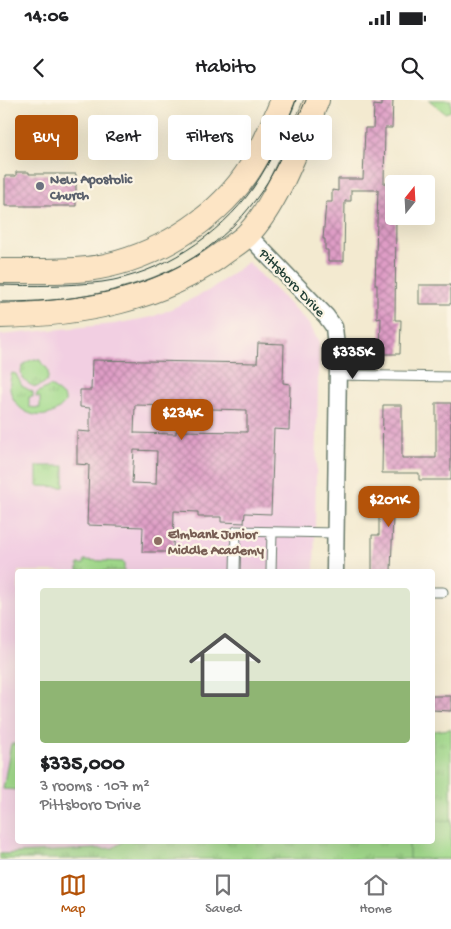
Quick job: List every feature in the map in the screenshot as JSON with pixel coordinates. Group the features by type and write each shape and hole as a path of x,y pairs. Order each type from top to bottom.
{"main road":[{"path":"0,271 64,271 118,262 142,254 190,230 238,185 268,136 283,100"},
{"path":"0,316 58,312 110,305 144,295 202,268 247,234 262,215 291,161 317,100"}],"street":[{"name":"Pittsboro Drive","path":"247,234 334,327 337,346 335,569"}],"lane":[{"path":"337,375 451,377"},
{"path":"235,569 236,532 336,533"},
{"path":"271,569 272,532"},
{"path":"435,592 443,592"}],"shaded area":[{"name":"Elmbank Junior Middle Academy","path":"248,262 309,324 319,342 314,569 15,569 15,844 119,844 113,848 0,854 0,335 114,324 152,317 208,291"}],"green space":[{"path":"429,100 451,100 451,111 445,113"},
{"path":"35,359 40,360 47,368 48,375 45,382 36,387 25,381 21,373 24,364"},
{"path":"12,373 16,374 22,386 33,392 33,397 29,397 29,407 40,408 40,397 36,397 37,393 50,386 65,398 65,403 55,411 45,415 35,415 25,411 17,405 12,396 10,385"},
{"path":"37,466 64,466 64,487 37,486"},
{"path":"84,560 124,562 124,569 78,569 78,564 84,564"},
{"path":"451,729 451,859 0,859 0,854 113,848 119,844 435,844 435,731"},
{"path":"11,744 15,744 15,790 3,789"},
{"path":"435,821 451,821 451,859 409,859 409,844 435,844"}],"building":[{"path":"382,100 393,100 392,128 385,128 385,225 396,225 395,320 401,320 400,354 380,354 381,318 377,319 377,285 375,285 378,190 351,190 351,201 345,201 344,261 328,261 328,250 325,250 325,239 323,239 326,202 332,202 332,190 338,191 338,179 363,179 365,128 373,128 374,105 382,106"},
{"name":"New Apostolic Church","path":"16,172 29,172 29,174 76,174 76,206 5,206 5,176 16,176"},
{"path":"419,285 451,285 451,304 419,304"},
{"name":"Elmbank Junior Middle Academy","path":"258,343 284,344 283,383 290,384 289,430 274,429 271,514 245,513 244,523 221,522 221,517 198,517 198,512 174,511 173,552 142,552 143,527 87,525 89,465 77,464 77,431 90,432 90,408 80,407 80,390 91,390 92,360 257,363","holes":["135,405 247,410 247,432 176,431 176,434 134,433","134,450 157,451 156,484 132,483"]},
{"path":"436,403 451,403 451,480 419,480 419,473 382,473 383,405 402,405 402,458 436,458"},
{"path":"379,496 416,496 416,517 393,517 391,569 372,569 372,535 379,535"},
{"path":"435,696 451,696 451,711 435,710"}],"tram line":[{"path":"0,285 76,284 124,278 146,271 187,250 223,222 253,188 272,156 296,100"},
{"path":"0,302 38,301 111,291 146,281 178,266 209,247 236,223 261,192 280,159 306,100"}],"place":[{"name":"New Apostolic Church","path":"40,186"},
{"name":"Elmbank Junior Middle Academy","path":"158,541"}]}
